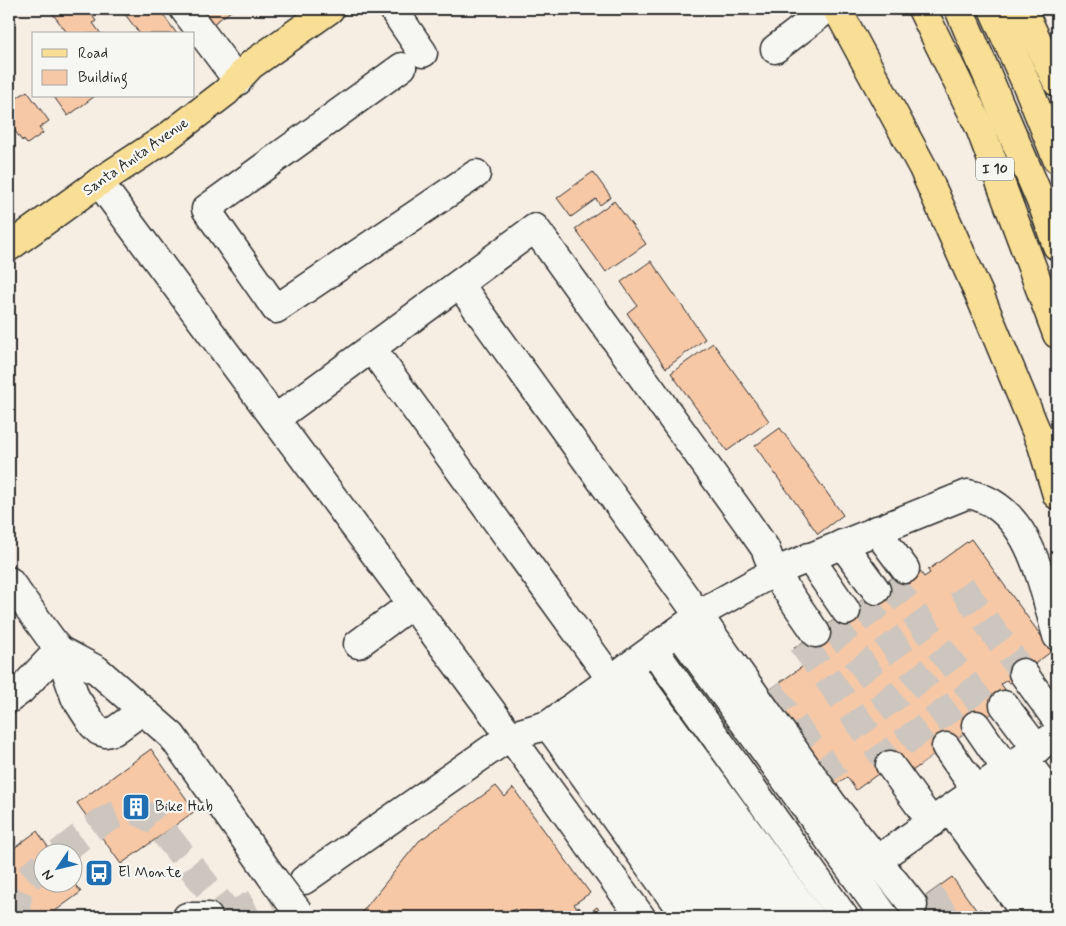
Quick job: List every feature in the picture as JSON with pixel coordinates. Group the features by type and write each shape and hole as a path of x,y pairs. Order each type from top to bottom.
{"main road":[{"path":"837,9 923,168 982,301 1042,444 1057,495"},
{"name":"I 10","path":"922,9 980,128 1057,334"},
{"path":"959,9 1043,206 1057,246"},
{"path":"993,9 1038,109 1057,158"},
{"path":"1022,9 1057,82"},
{"name":"Santa Anita Avenue","path":"9,247 99,182 166,138 232,86 251,65 324,11"}],"street":[{"path":"164,9 181,32"},
{"path":"184,9 232,86"},
{"path":"393,9 413,60 206,209 223,236 276,309 476,174"},
{"path":"775,49 826,9"},
{"path":"195,50 232,86"},
{"path":"99,182 412,604 610,678 769,690"},
{"path":"275,419 536,228 765,548 817,554 853,606"},
{"path":"460,285 702,917"},
{"path":"372,348 610,678 776,917"},
{"path":"304,880 610,678 817,554 968,494 977,496 1000,507 1022,533 1036,564 1057,636"},
{"path":"817,554 853,606"},
{"path":"817,554 853,606"},
{"path":"817,554 853,606"},
{"path":"9,581 59,650 75,697 99,731 106,733 114,731 143,710"},
{"path":"358,644 412,604"},
{"path":"9,700 59,650"},
{"path":"59,650 97,670 172,736 300,915"},
{"path":"1023,673 1057,720"},
{"path":"610,678 907,908"},
{"path":"610,678 641,917"},
{"path":"610,678 655,917"},
{"path":"610,678 672,917"},
{"path":"610,678 686,917"},
{"path":"610,678 717,917"},
{"path":"610,678 732,917"},
{"path":"610,678 747,917"},
{"path":"610,678 762,917"},
{"path":"610,678 792,917"},
{"path":"610,678 810,917"},
{"path":"610,678 822,917"},
{"path":"610,678 844,917"},
{"path":"610,678 870,917"},
{"path":"952,740 990,782 1057,863"},
{"path":"952,740 990,782 1057,843"},
{"path":"952,740 990,782 1057,882"},
{"path":"952,740 990,782 1057,900"},
{"path":"890,852 990,782 1057,787"},
{"path":"990,782 1057,803"},
{"path":"990,782 1057,825"},
{"path":"990,782 1013,917"},
{"path":"990,782 1028,917"},
{"path":"990,782 1042,917"},
{"path":"990,782 1055,917"},
{"path":"838,783 890,852 907,908"},
{"path":"187,917 208,917"}],"building":[{"path":"49,9 88,9 96,21 93,23 100,32 66,32"},
{"path":"121,9 159,9 176,32 138,32"},
{"path":"198,9 234,9 210,26"},
{"path":"27,91 49,121 39,128 43,133 27,144 23,139 22,141 9,122 9,93 14,100"},
{"path":"55,98 92,98 68,116"},
{"path":"593,172 611,197 600,205 596,199 571,217 557,198"},
{"path":"614,201 646,244 606,272 575,229"},
{"path":"651,261 705,339 666,368 627,313 637,305 621,282"},
{"path":"713,343 769,421 727,451 671,373"},
{"path":"780,428 843,515 818,534 755,446"},
{"path":"971,539 1052,651 1009,683 1007,680 1001,684 1012,699 908,774 897,760 856,790 847,777 825,792 758,698 806,664 794,648 914,562 924,577 930,573 928,570"},
{"name":"Bike Hub","path":"151,749 195,811 121,864 77,803"},
{"path":"496,786 505,797 513,788 590,893 574,904 577,908 579,907 585,916 597,907 604,917 519,917 515,909 504,917 358,917 419,841"},
{"path":"37,831 46,844 32,844 32,894 78,894 47,917 9,917 9,852"},
{"path":"952,877 977,911 981,909 987,917 897,917"}],"tunnel":[{"path":"889,580 990,715"},
{"path":"961,586 1023,673"},
{"path":"861,600 961,736"},
{"path":"831,622 931,758"},
{"path":"802,643 890,765"},
{"path":"769,690 838,783"},
{"path":"72,844 109,818 131,812 141,813 155,821 231,917"},
{"path":"18,917 17,900 19,893 21,887 32,874"},
{"path":"230,916 302,880"},
{"path":"929,894 946,917"}],"place":[{"name":"Bike Hub","path":"136,807"},
{"name":"El Monte","path":"99,873"}]}
